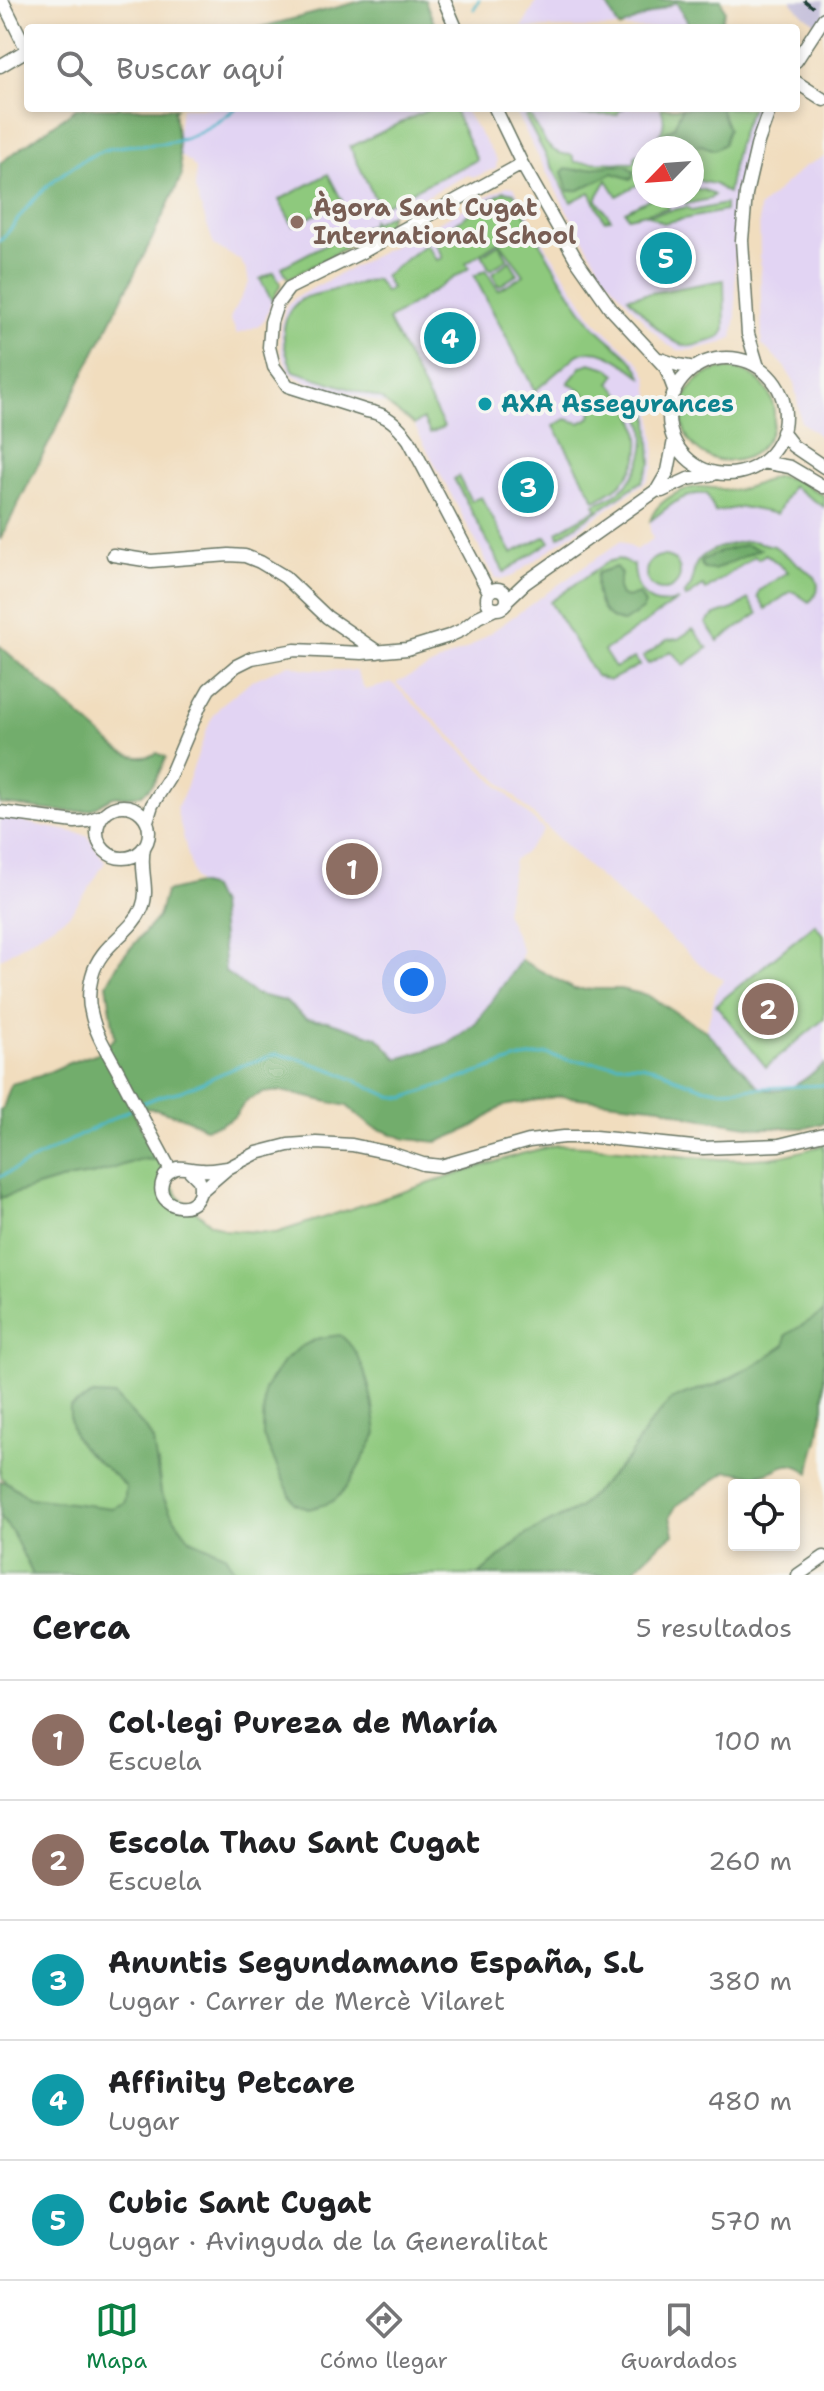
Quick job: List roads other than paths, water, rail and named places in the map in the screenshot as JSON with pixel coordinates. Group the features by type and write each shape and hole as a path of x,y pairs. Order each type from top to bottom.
{"street":[{"path":"2,0 24,44"},
{"path":"444,0 454,24"},
{"path":"800,55 820,23"},
{"path":"0,66 24,52"},
{"path":"800,85 824,100"},
{"path":"497,112 522,164 592,285 619,319 660,359 670,375 675,392"},
{"path":"758,367 748,334 742,240 746,194 769,112"},
{"path":"496,598 409,440 396,424 380,413 288,386 274,367 269,347 271,322 277,304 289,288 366,250 522,164"},
{"path":"731,358 748,334"},
{"path":"171,1171 98,1033 89,1002 92,976 99,957 140,912 145,895 142,860 149,835 147,821 209,689 252,658 269,654 295,650 362,653 407,649 462,630 496,598 525,583 657,490 668,471 674,440 669,412 675,392 681,381 695,368 712,360 731,358 758,367 771,379 780,395 784,412 782,432 775,448 762,462 737,473 688,479 662,491 657,490"},
{"path":"660,359 695,368"},
{"path":"782,432 793,446 824,467"},
{"path":"674,440 689,460 718,473"},
{"path":"762,462 790,467 824,487"},
{"path":"113,555 151,561 204,555 245,556 285,577 327,617 378,652"},
{"path":"338,651 341,628"},
{"path":"75,822 87,821 118,807 131,807 157,796"},
{"path":"131,807 147,821"},
{"path":"0,812 84,824 98,836"},
{"path":"104,815 98,827 101,846 108,853 124,858 140,869 143,876"},
{"path":"124,858 137,855 144,848"},
{"path":"228,1168 179,1168 171,1171 165,1176 163,1195 170,1203 187,1206 228,1168 257,1153 288,1145 352,1145 441,1166 529,1141 564,1137 703,1148 779,1145 824,1134"},
{"path":"188,1169 199,1180 200,1192"},
{"path":"798,1575 824,1557"}],"waterway":[{"path":"474,9 479,0"},
{"path":"0,241 47,187 85,159 113,148 186,138 230,112"},
{"path":"138,1105 277,1054 335,1071 389,1096 404,1098 518,1059 547,1054 569,1060 641,1065 662,1070 701,1087 719,1090 824,1085"},
{"path":"0,1177 131,1109"}],"railway":[{"path":"804,0 814,8"}],"place":[{"name":"Àgora Sant Cugat International School","path":"297,222"},
{"name":"Cubic Sant Cugat","path":"666,258"},
{"name":"Affinity Petcare","path":"450,338"},
{"name":"AXA Assegurances","path":"485,404"},
{"name":"Anuntis Segundamano España, S.L","path":"528,487"},
{"name":"Col·legi Pureza de María","path":"352,869"},
{"name":"Escola Thau Sant Cugat","path":"768,1009"}]}
